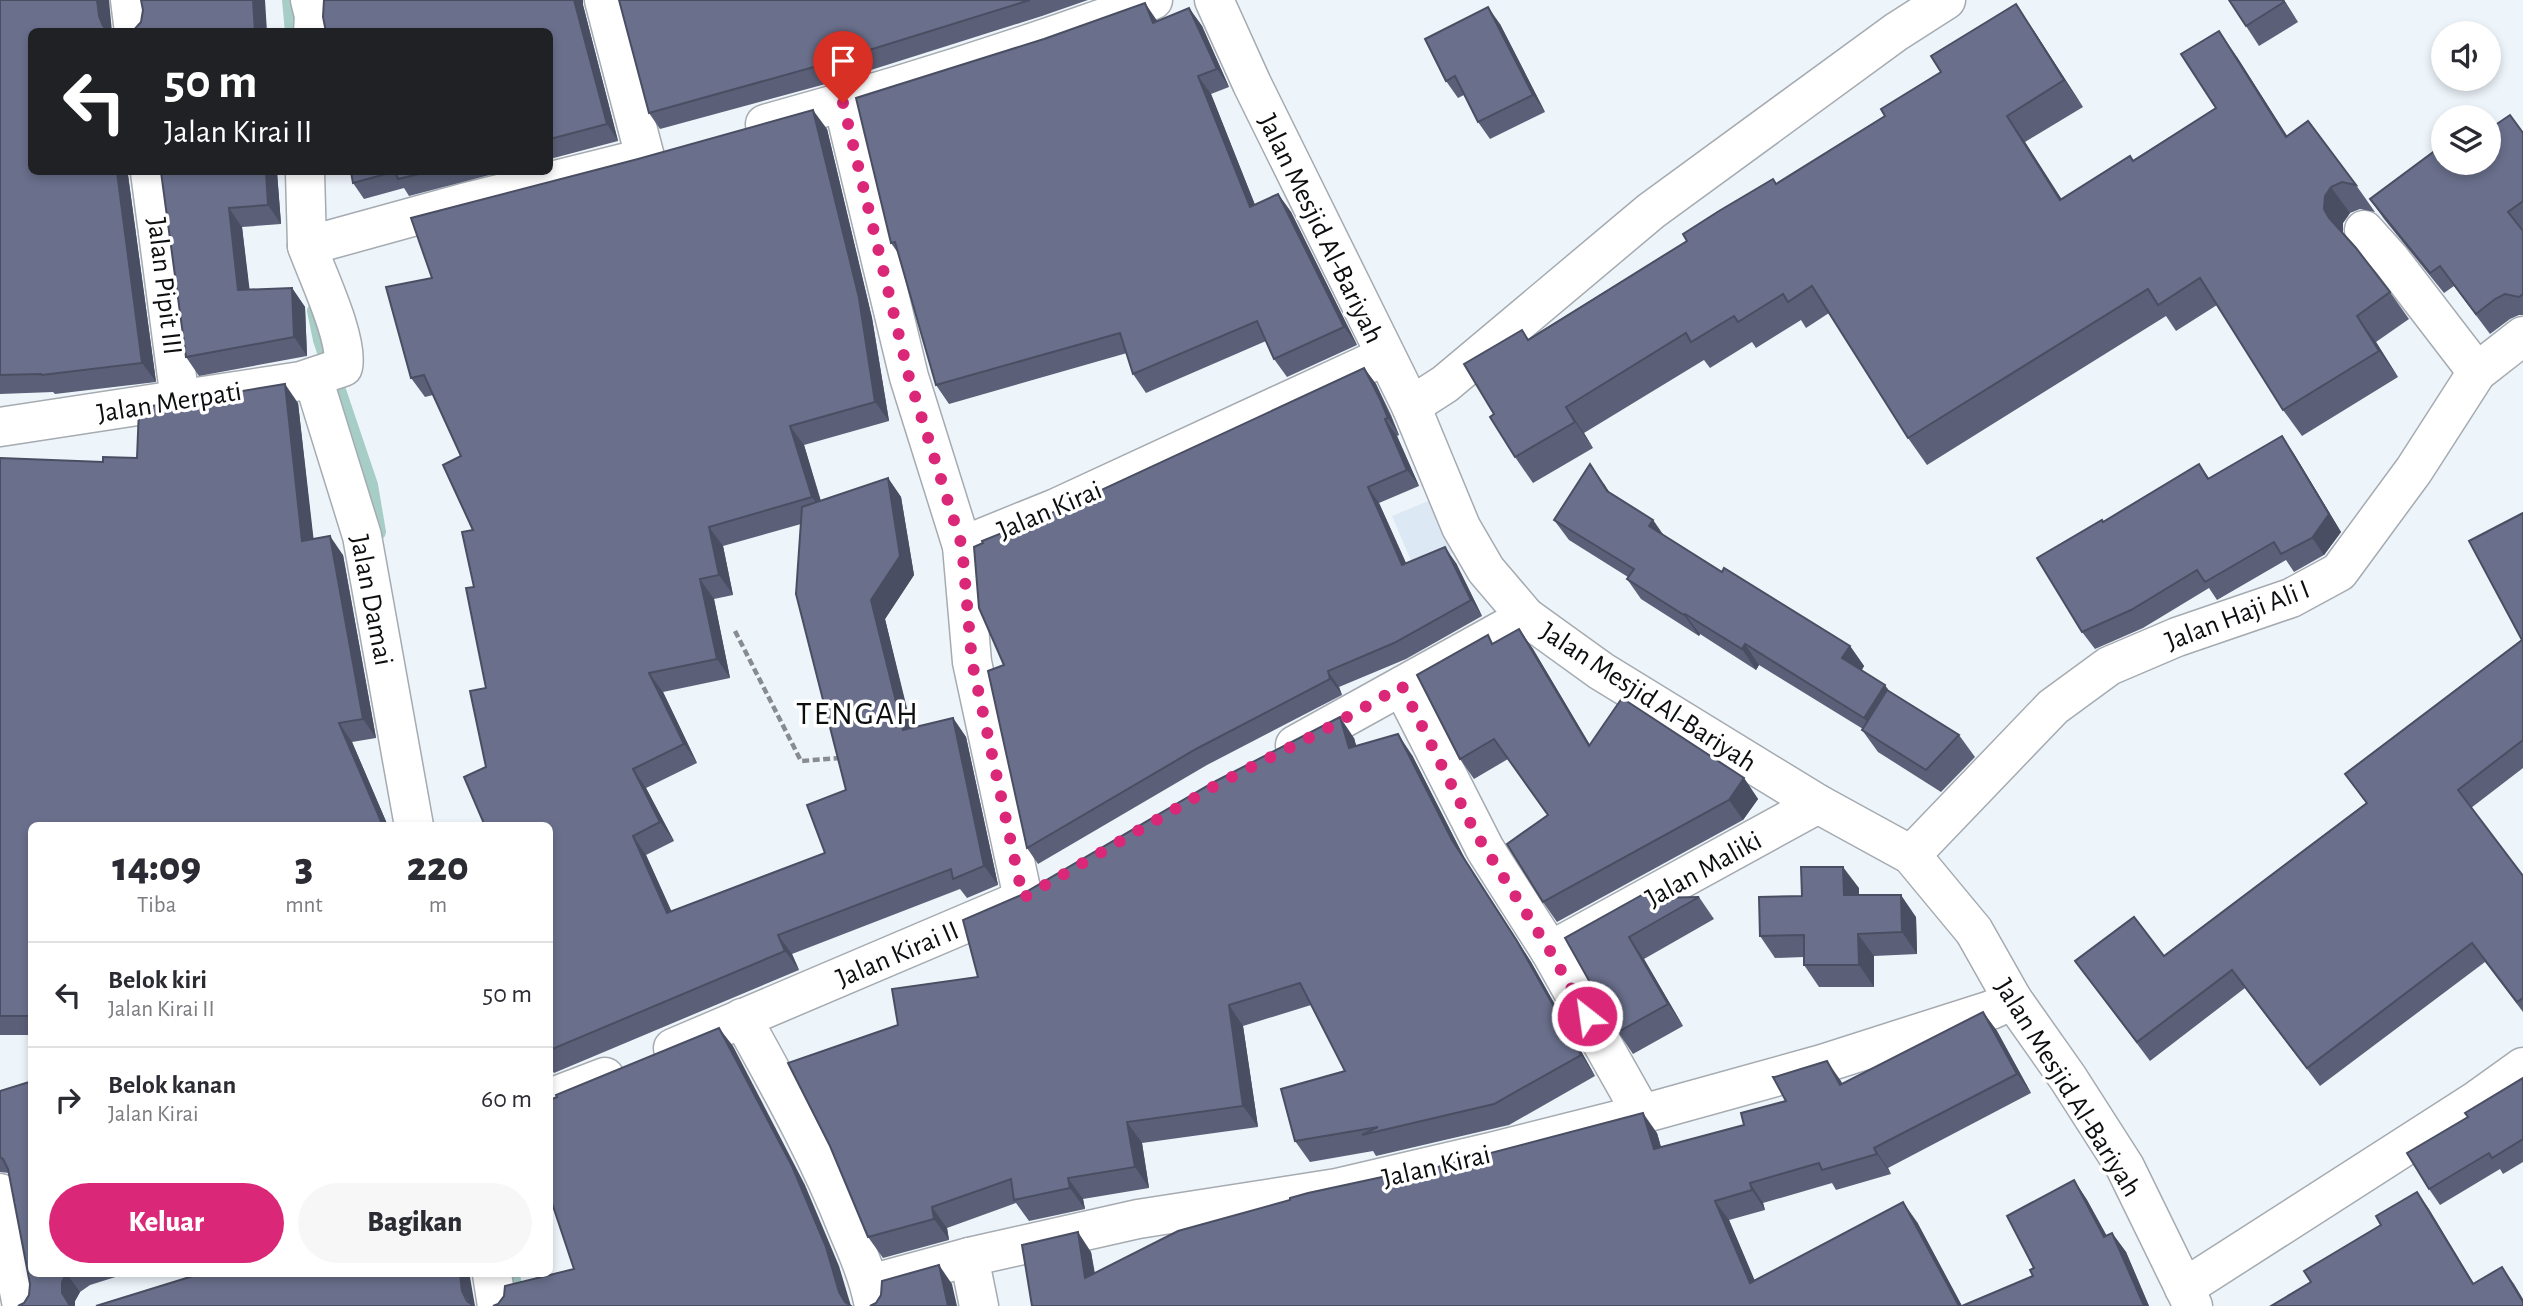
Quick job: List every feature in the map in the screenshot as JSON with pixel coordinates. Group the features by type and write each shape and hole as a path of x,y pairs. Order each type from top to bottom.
{"street":[{"path":"130,0 134,28"},
{"path":"310,0 314,16 313,28"},
{"path":"604,0 645,157"},
{"path":"730,134 843,103 1070,31 1153,0"},
{"name":"Jalan Mesjid Al-Bariyah","path":"1214,0 1252,84 1411,406 1461,527 1486,570 1526,617 1601,671 1818,804 1911,855 1974,932 2013,1000 2068,1078 2125,1167 2188,1297"},
{"path":"1411,406 1445,384 1651,211 1896,32 1946,0"},
{"path":"843,103 909,377 962,546"},
{"path":"307,246 682,147"},
{"name":"Jalan Pipit III","path":"150,175 180,401"},
{"path":"305,175 307,246 337,326 344,358 343,368 325,374"},
{"path":"2364,230 2391,260 2477,372"},
{"name":"Jalan Haji Ali I","path":"1911,855 2053,706 2109,666 2177,637 2291,598 2339,572 2414,470 2477,372 2523,336"},
{"name":"Jalan Kirai","path":"1023,898 972,662 962,546 1056,508 1385,356"},
{"name":"Jalan Merpati","path":"0,427 180,401 325,374"},
{"name":"Jalan Damai","path":"325,374 362,536 413,822"},
{"path":"1265,760 1526,617"},
{"path":"1402,686 1478,838 1550,951 1642,1114"},
{"name":"Jalan Maliki","path":"1550,951 1818,804"},
{"name":"Jalan Kirai II","path":"553,1097 1023,898 1058,878"},
{"name":"Jalan Kirai","path":"872,1295 969,1256 1139,1219 1337,1188 1642,1114 1822,1064 1991,1010 2013,1000"},
{"path":"743,1018 802,1126 831,1187 872,1295"},
{"path":"2188,1297 2523,1067"},
{"path":"0,1193 22,1306"},
{"path":"969,1256 979,1306"},
{"path":"492,1277 497,1306"}],"path":[{"path":"735,631 801,761 844,758"}],"shaded area":[{"path":"1428,501 1452,553 1415,570 1392,516"}],"building":[{"path":"0,0 97,0 99,16 105,28 28,28 28,175 117,175 142,363 42,375 0,375"},
{"path":"141,0 253,0 255,28 136,28 141,22"},
{"path":"324,0 574,0 607,124 553,138 553,28 325,28"},
{"path":"619,0 1030,0 821,65 649,113"},
{"path":"2229,0 2283,0 2284,2 2246,26"},
{"path":"1145,3 1153,23 1189,8 1217,69 1198,76 1250,207 1278,194 1344,327 1274,359 1257,321 1133,374 1120,333 936,385 895,242 891,243 856,98 1044,39"},
{"path":"2016,4 2064,80 2007,116 2060,200 2130,156 2133,161 2216,108 2181,54 2219,31 2286,137 2308,121 2356,185 2342,182 2331,187 2325,196 2324,209 2390,292 2357,316 2379,351 2283,410 2200,278 2158,305 2148,289 1908,438 1812,286 1788,302 1783,294 1738,322 1734,316 1691,342 1686,333 1566,407 1575,422 1515,457 1490,417 1494,414 1464,364 1522,330 1528,340 1687,241 1683,234 1719,211 1773,179 1776,184 1885,116 1881,109 1941,72 1931,56"},
{"path":"1488,7 1533,95 1478,122 1455,76 1446,81 1425,39"},
{"path":"813,110 859,298 875,402 790,426 812,497 709,527 719,575 700,579 717,659 649,673 684,744 633,769 660,822 633,836 667,913 825,853 807,805 846,790 796,594 802,507 888,478 900,556 871,600 903,730 953,718 984,866 953,879 951,869 778,935 785,951 553,1049 553,822 483,822 464,777 486,767 470,691 486,688 466,588 474,587 462,532 473,530 443,465 461,456 424,375 411,378 386,287 432,278 411,218"},
{"path":"2510,115 2523,133 2523,201 2508,212 2523,231 2523,294 2519,297 2505,294 2476,314 2440,266 2430,273 2370,199 2431,154 2431,175 2501,175 2501,121"},
{"path":"161,175 266,175 268,205 229,208 238,290 292,288 294,337 186,357"},
{"path":"352,175 382,175 353,183"},
{"path":"396,175 415,175 398,179"},
{"path":"1364,368 1380,399 1388,418 1385,419 1407,470 1368,487 1402,565 1445,547 1471,600 1394,643 1328,671 1330,679 1196,749 1027,848 988,671 1004,665 979,608 974,547 983,543 982,541 1054,512"},
{"path":"285,384 302,541 330,536 363,719 339,723 381,822 28,822 28,1016 0,1016 0,458 103,462 103,457 137,458 139,408"},
{"path":"2282,436 2329,514 2312,538 2281,554 2274,542 2205,582 2197,570 2131,610 2082,632 2037,558 2199,464 2208,479"},
{"path":"1590,464 1607,491 1653,520 1649,526 1722,572 1724,568 1850,646 1842,658 1885,685 1864,718 1745,644 1742,649 1627,579 1634,569 1554,520"},
{"path":"2523,513 2523,740 2458,790 2523,876 2523,998 2517,1002 2472,943 2307,1068 2232,970 2137,1042 2075,961 2134,917 2164,956 2367,803 2345,774 2522,640 2469,541"},
{"path":"1519,629 1589,746 1622,698 1744,778 1729,800 1543,902 1507,844 1548,815 1494,739 1460,759 1417,675 1488,635 1492,644"},
{"path":"1887,690 1959,735 1926,770 1862,730"},
{"path":"1340,717 1349,748 1398,734 1452,840 1517,941 1581,1055 1494,1104 1362,1135 1378,1127 1295,1141 1281,1089 1345,1071 1300,983 1229,1005 1243,1106 1127,1122 1135,1167 1068,1178 1070,1188 1014,1200 1011,1179 932,1207 934,1219 868,1237 830,1146 788,1063 898,1025 892,989 978,977 963,920 1019,896 1214,782"},
{"path":"1801,867 1843,867 1844,895 1901,895 1902,932 1858,934 1859,965 1804,965 1804,935 1760,936 1759,897 1802,896"},
{"path":"1649,891 1653,898 1699,897 1629,937 1668,1004 1618,1032 1565,938"},
{"path":"1983,1012 2017,1074 1874,1148 1877,1154 1822,1170 1819,1163 1750,1183 1752,1190 1715,1201 1750,1283 1903,1202 1959,1306 1032,1306 1022,1245 1078,1232 1085,1278 1178,1231 1308,1193 1387,1176 1388,1180 1643,1113 1654,1149 1744,1125 1741,1113 1786,1101 1773,1077 1827,1061 1840,1085"},
{"path":"719,1028 792,1166 826,1247 839,1292 851,1306 493,1306 504,1296 505,1286 542,1277 553,1277 553,1274 574,1269 553,1206 553,1099 556,1095"},
{"path":"2523,1078 2523,1139 2492,1158 2489,1153 2429,1189 2407,1153 2468,1117 2465,1113"},
{"path":"28,1082 28,1274 8,1169 0,1157 0,1091"},
{"path":"2074,1180 2104,1237 2112,1233 2144,1306 1962,1306 2033,1276 2030,1270 2034,1268 2007,1216"},
{"path":"2417,1192 2473,1284 2502,1267 2523,1306 2271,1306 2311,1282 2304,1271 2381,1225 2376,1216"},
{"path":"939,1265 948,1306 870,1306 876,1303 881,1295 882,1281"},
{"path":"29,1277 64,1277 62,1293 73,1306 18,1306 24,1303 29,1295"},
{"path":"190,1277 460,1277 462,1291 467,1301 474,1306 96,1306"}],"waterway":[{"path":"290,0 293,28"},
{"path":"315,311 321,340 370,485 378,532"},
{"path":"512,1277 517,1306"}],"district":[{"name":"TENGAH","path":"858,713"}],"route":[{"path":"843,103 909,377 962,546 972,662 1023,898 1218,784 1324,730 1402,686 1475,832 1550,951 1587,1016"}]}
